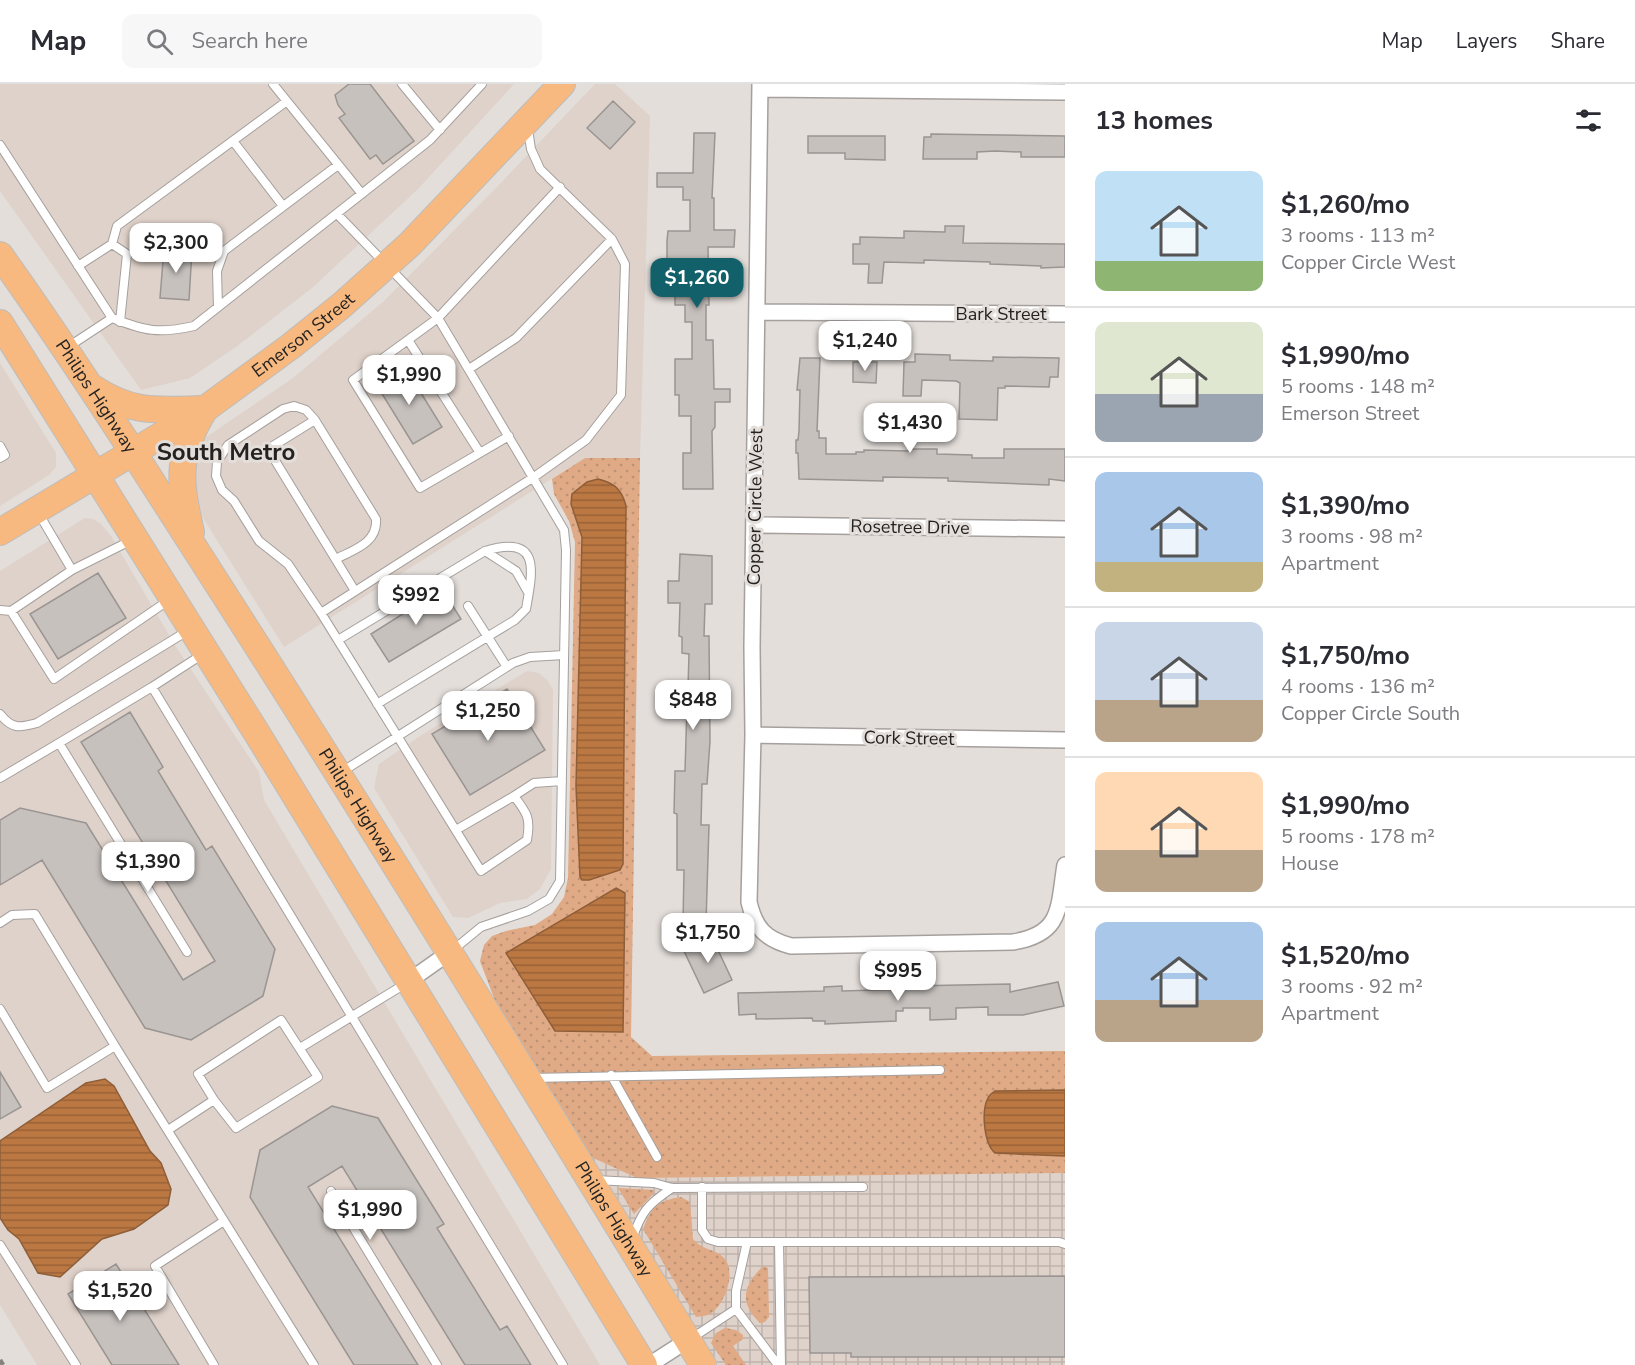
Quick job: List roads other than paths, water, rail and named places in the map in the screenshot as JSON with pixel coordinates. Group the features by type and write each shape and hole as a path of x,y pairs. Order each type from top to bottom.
{"main road":[{"name":"Emerson Street","path":"0,532 205,409 276,358 386,266 434,220 562,84"},
{"name":"Philips Highway","path":"0,255 133,452 338,774 703,1365"},
{"path":"3,334 96,474 173,597 644,1365"},
{"path":"88,385 110,399 132,407 157,410 205,409"},
{"path":"195,549 184,498 182,464 191,433 205,409"}],"street":[{"path":"761,86 1065,92"},
{"name":"Copper Circle West","path":"761,86 753,735 748,902 752,914 765,935 791,946 1013,942 1040,935 1050,927 1057,914 1065,865"},
{"name":"Bark Street","path":"757,312 1065,314"},
{"name":"Rosetree Drive","path":"755,525 1065,529"},
{"name":"Cork Street","path":"753,735 1065,740"},
{"path":"408,981 450,952"},
{"path":"649,1365 688,1340"}],"lane":[{"path":"273,84 362,194"},
{"path":"402,84 440,130"},
{"path":"0,145 112,318 158,332 173,331 194,326 430,140 482,84"},
{"path":"78,266 112,244 117,226 287,102"},
{"path":"321,614 534,477 586,440 621,395 626,264 612,239 536,163 529,140 528,120"},
{"path":"233,141 284,206"},
{"path":"218,307 217,271 224,251 338,165"},
{"path":"509,436 420,488 353,380 438,318 560,187"},
{"path":"337,214 438,318 564,530 566,550 560,881 549,899 528,911 481,927 450,952"},
{"path":"469,369 516,338 612,239"},
{"path":"112,244 127,254 120,322"},
{"path":"64,349 112,318"},
{"path":"408,340 480,453"},
{"path":"336,560 368,542 377,528 376,519 315,420 306,410 294,406 283,409 228,445 217,462 216,476 222,490 234,501 259,541 288,564 338,640 481,871 527,840 530,824 527,814 514,796"},
{"path":"315,420 268,449 355,591"},
{"path":"0,446 5,455 0,458"},
{"path":"36,510 72,570"},
{"path":"0,610 11,611 72,570 136,538"},
{"path":"338,640 486,551 503,546 515,546 525,551 531,560 526,609 515,620 377,704"},
{"path":"486,551 516,571 529,593"},
{"path":"11,611 54,679 173,597"},
{"path":"468,606 507,667"},
{"path":"0,714 3,723 21,728 37,723 192,628"},
{"path":"0,778 207,652"},
{"path":"338,774 507,667 530,657 564,655"},
{"path":"152,687 564,1365"},
{"path":"59,743 187,952"},
{"path":"456,830 534,783 562,781"},
{"path":"0,923 12,915 35,914 314,1365"},
{"path":"300,1048 408,981"},
{"path":"0,1009 47,1088 115,1046"},
{"path":"281,1020 318,1077 236,1128 214,1100 198,1074 281,1020"},
{"path":"527,1078 940,1070"},
{"path":"611,1075 657,1156"},
{"path":"168,1130 214,1100"},
{"path":"589,1179 654,1183 672,1188 863,1187"},
{"path":"702,1187 702,1230 708,1239 718,1242 1059,1242 1065,1244"},
{"path":"630,1246 641,1214 657,1198 672,1188"},
{"path":"331,1191 437,1365"},
{"path":"214,1365 155,1266 224,1221"},
{"path":"747,1242 736,1291 736,1309 780,1365"},
{"path":"779,1242 780,1365"},
{"path":"0,1245 76,1365"},
{"path":"688,1340 736,1309"}],"railway":[{"path":"0,1360 3,1365"}],"district":[{"name":"South Metro","path":"226,452"}]}
